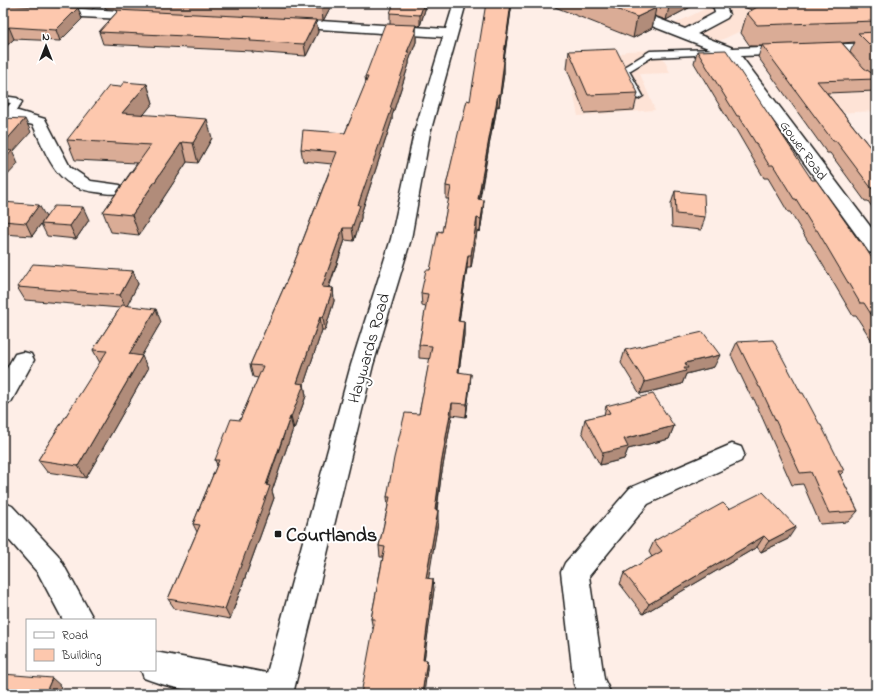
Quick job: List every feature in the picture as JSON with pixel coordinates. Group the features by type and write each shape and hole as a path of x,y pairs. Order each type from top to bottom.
{"street":[{"name":"Haywards Road","path":"278,693 362,364 401,239 422,133 460,3"},
{"path":"606,3 731,52 876,47"},
{"path":"687,34 722,15 720,6 713,3"},
{"path":"3,11 17,10 160,17"},
{"path":"275,23 452,33"},
{"name":"Gower Road","path":"731,52 876,248"},
{"path":"4,115 18,116 39,122 63,170 86,186 114,189"},
{"path":"3,396 23,360"},
{"path":"595,694 590,684 575,572 639,496 732,454"},
{"path":"3,514 48,564 78,619"},
{"path":"156,668 278,693"}],"lane":[{"path":"839,49 848,60"},
{"path":"638,96 624,70 650,54 731,52"},
{"path":"3,99 14,100 17,102 4,115"}],"shaded area":[{"path":"713,3 876,3 876,111 836,113 768,18 717,42 672,25 715,4"},
{"path":"660,50 670,73 640,74 655,110 578,116 566,56 615,59 626,51"}],"building":[{"path":"198,3 325,3 322,9"},
{"path":"394,3 424,3 420,15 390,13"},
{"path":"486,3 511,3 500,94 498,94 493,117 478,199 484,200 481,219 477,218 471,255 468,255 458,321 464,322 458,372 471,374 467,404 452,403 441,465 435,510 438,510 426,578 433,579 423,660 427,660 422,694 361,694 375,619 371,619 385,547 379,546 390,497 387,497 394,458 405,413 419,414 432,346 419,345 428,294 421,293 426,270 430,270 438,231 442,232 451,187 446,186 461,121 467,100 470,101"},
{"path":"600,3 644,3 656,8 637,17"},
{"path":"764,3 876,3 876,21 757,25 747,13"},
{"path":"3,5 78,8 56,30 9,27 3,33"},
{"path":"116,10 316,20 304,44 250,41 251,39 99,32 118,11"},
{"path":"385,24 416,25 414,31 416,31 407,52 409,52 390,108 392,108 358,205 360,205 352,228 343,228 322,287 333,288 323,318 320,317 297,383 304,384 290,417 266,485 270,486 225,609 168,599 200,525 193,524 219,460 215,460 231,419 240,420 263,366 250,365 291,271 337,152 301,149 303,130 345,133 368,77 365,77"},
{"path":"876,32 876,51 858,33"},
{"path":"841,42 864,68 876,76 876,79 817,81 870,147 873,147 876,151 876,191 874,188 872,189 836,141 833,141 762,45"},
{"path":"616,49 638,93 588,95 569,51"},
{"path":"726,50 812,180 816,180 859,241 861,241 875,263 872,263 876,268 876,322 864,303 860,303 817,230 815,230 796,199 794,199 773,165 769,165 697,51"},
{"path":"124,82 147,84 122,113 207,119 193,143 182,142 132,215 103,212 151,145 67,140 109,86 120,87"},
{"path":"3,118 25,119 3,144"},
{"path":"3,150 12,151 3,161"},
{"path":"675,191 704,194 705,217 676,214"},
{"path":"3,202 39,205 26,223 3,221"},
{"path":"54,206 83,207 70,226 41,224"},
{"path":"33,264 133,271 120,295 17,287"},
{"path":"122,305 156,309 129,354 142,356 78,466 38,460 107,351 93,350"},
{"path":"703,332 720,355 685,363 688,368 684,368 686,371 645,382 625,350"},
{"path":"773,340 801,393 803,393 821,425 844,471 838,471 858,511 829,513 811,472 800,473 760,387 737,342"},
{"path":"653,394 674,426 624,439 628,447 603,453 585,419 610,413 606,406"},
{"path":"763,492 796,527 769,541 764,536 649,604 624,573 662,551 654,541 723,503 729,509"},
{"path":"3,674 52,678 45,694 3,694"}],"place":[{"name":"Courtlands","path":"278,534"}]}
